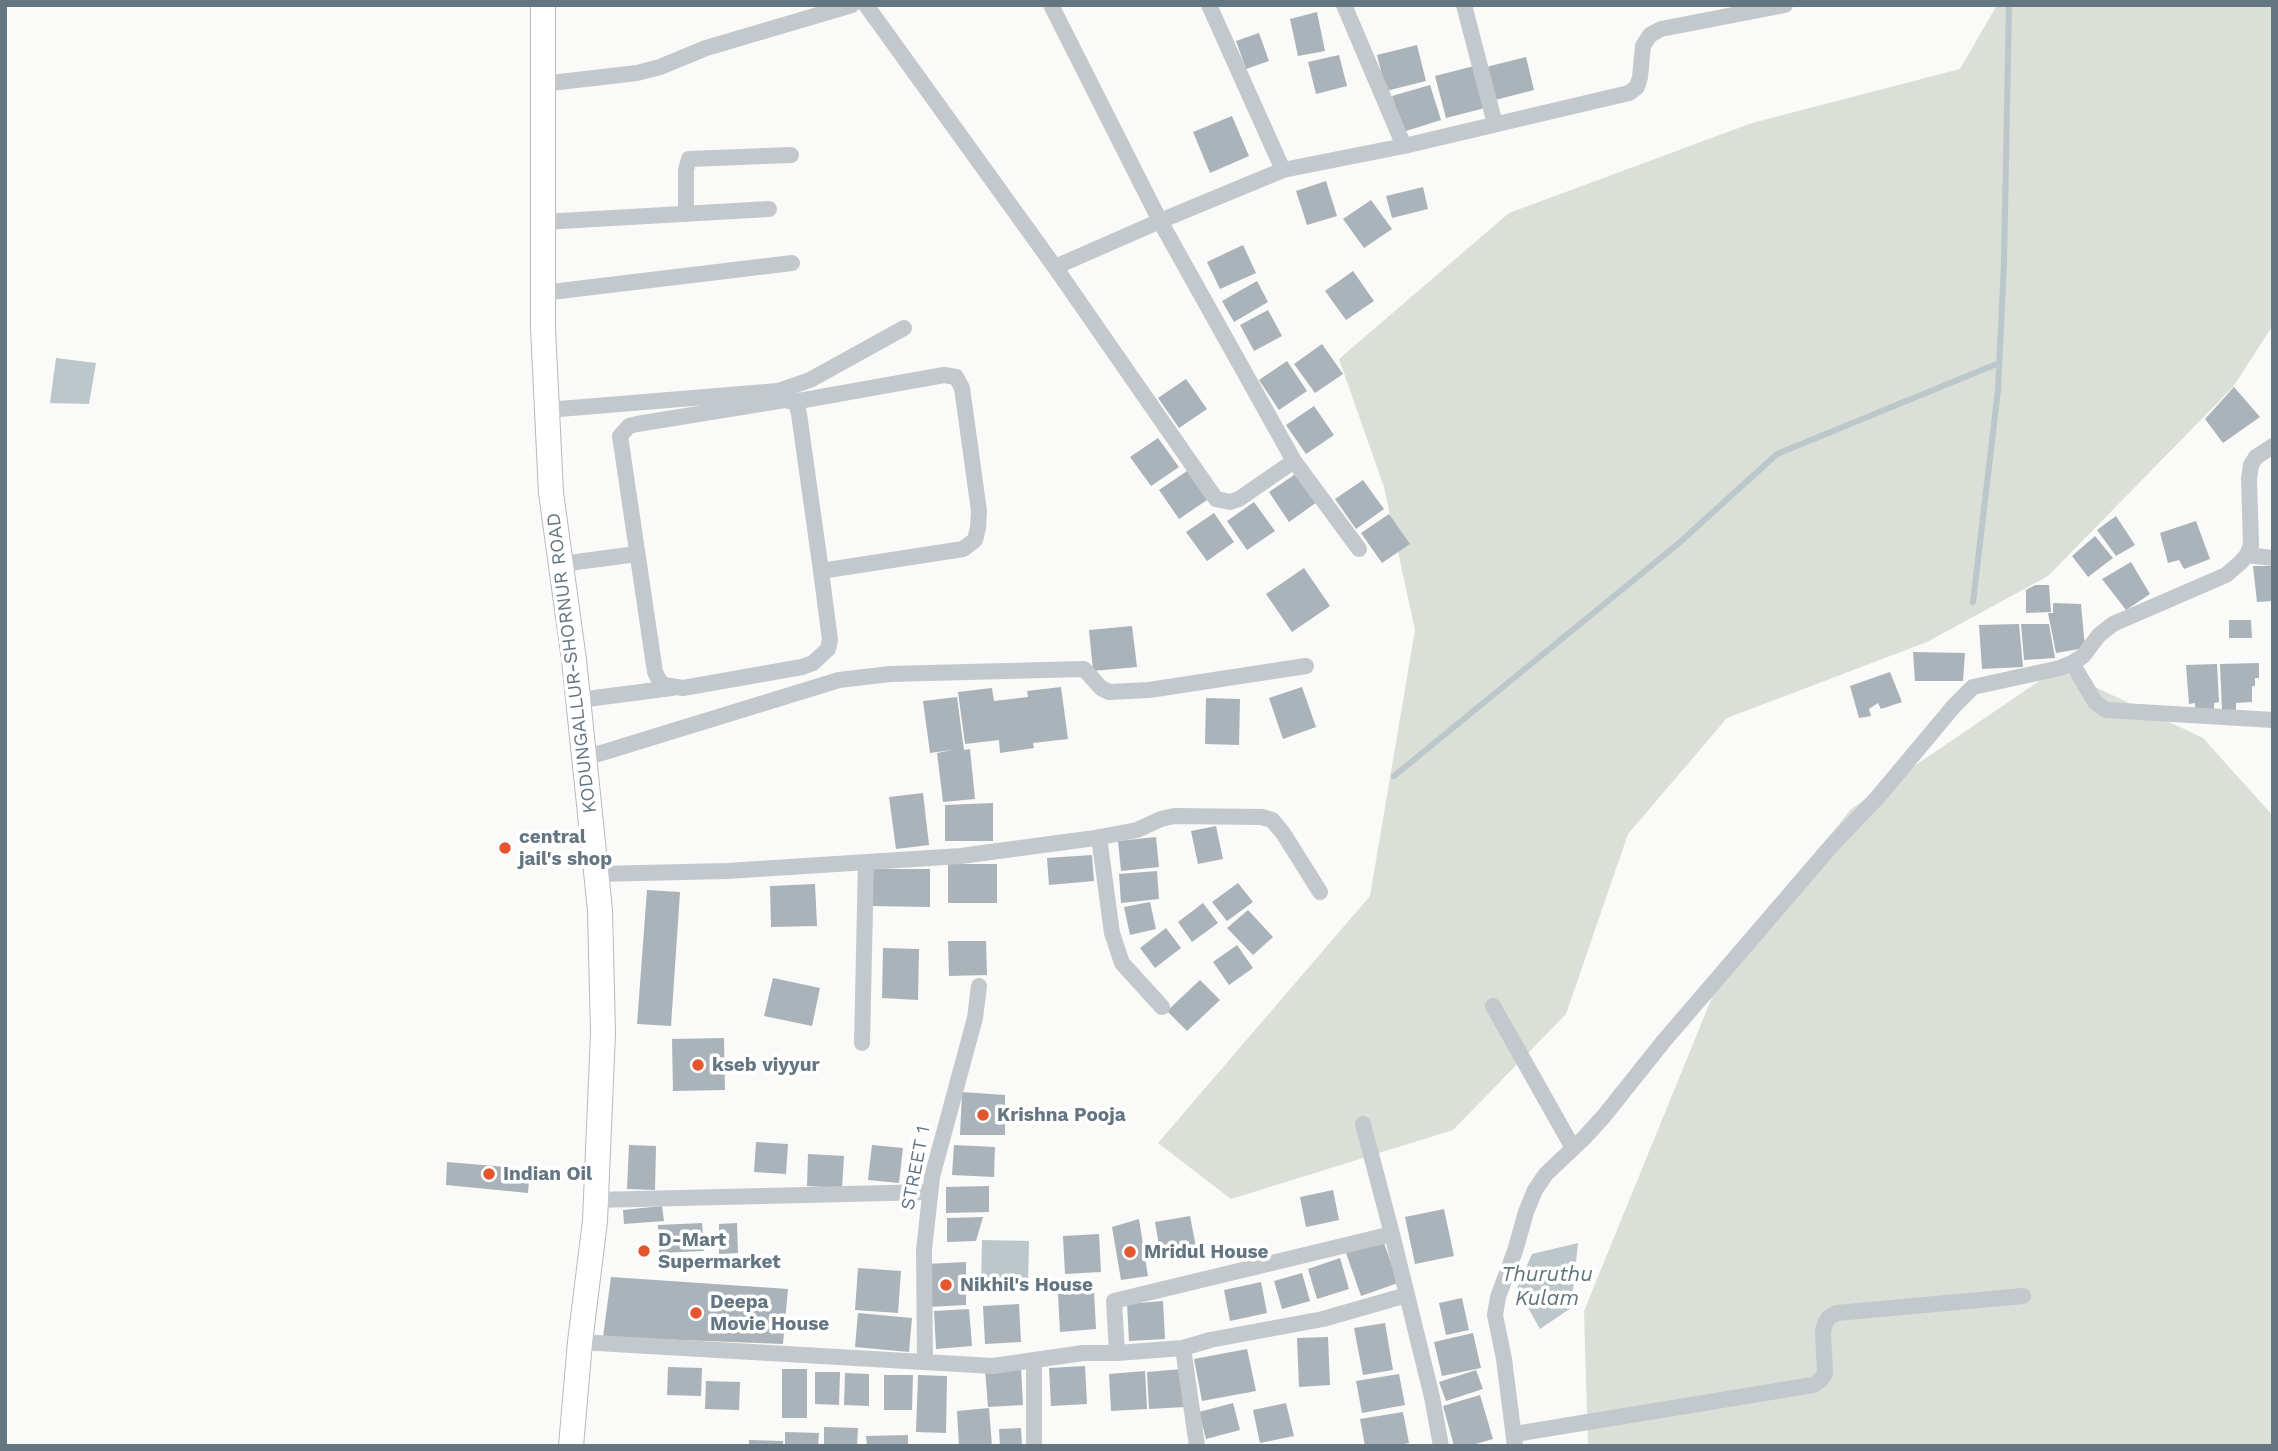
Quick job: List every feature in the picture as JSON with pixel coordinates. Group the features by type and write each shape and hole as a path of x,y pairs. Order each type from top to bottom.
{"main road":[{"name":"KODUNGALLUR-SHORNUR ROAD","path":"543,5 543,293 551,493 579,700 600,910 603,1033 596,1199 570,1446"}],"street":[{"path":"542,84 637,73 660,67 706,48 852,5"},
{"path":"866,5 1055,267 1216,499 1230,502 1239,499 1294,461"},
{"path":"1051,5 1160,220 1294,461 1359,549"},
{"path":"1209,5 1283,170"},
{"path":"1344,5 1404,146"},
{"path":"1464,5 1495,124"},
{"path":"1055,267 1160,220 1283,170 1404,146 1629,93 1637,86 1643,46 1650,35 1661,29 1785,5"},
{"path":"686,214 686,170 689,159 791,155"},
{"path":"543,222 769,209"},
{"path":"543,293 792,262"},
{"path":"547,410 778,391 810,380 904,328"},
{"path":"671,688 663,685 655,672 620,440 622,431 637,424 785,400 793,402 944,375 956,377 962,388 979,511 975,540 963,550 821,571"},
{"path":"579,700 683,688 802,667 813,663 828,649 830,640 799,414 793,402"},
{"path":"2023,1296 1837,1313 1829,1317 1825,1324 1825,1373 1821,1380 1813,1385 1515,1440 1495,1315 1498,1297 1535,1190 1546,1174 1604,1116 1663,1042 1833,844 1880,795 1954,706 1973,687 2072,663 2083,656 2099,635 2113,624 2226,575 2247,555 2251,545 2249,473 2256,457 2273,446"},
{"path":"561,564 636,554"},
{"path":"2247,555 2273,558"},
{"path":"2072,663 2095,702 2106,710 2273,720"},
{"path":"585,758 839,680 877,675 1084,670 1101,688 1110,692 1149,690 1306,666"},
{"path":"596,874 727,871 961,856 1138,830 1174,816 1262,817 1272,820 1283,832 1320,892"},
{"path":"1099,837 1112,933 1122,963 1162,1007"},
{"path":"862,1043 866,862"},
{"name":"STREET 1","path":"925,1362 924,1250 932,1177 975,1018 979,986"},
{"path":"1493,1006 1573,1149"},
{"path":"1363,1124 1432,1397 1441,1446"},
{"path":"596,1199 930,1192"},
{"path":"1117,1353 1114,1301 1392,1234"},
{"path":"580,1342 993,1366 1083,1353 1183,1348 1210,1340 1323,1319 1407,1296"},
{"path":"1183,1348 1197,1446"},
{"path":"1034,1360 1034,1446"}],"shaded area":[{"path":"1997,5 2273,5 2273,325 2233,387 2048,576 1927,642 1727,718 1628,834 1566,1014 1453,1130 1231,1199 1158,1143 1370,896 1415,630 1384,487 1339,359 1509,213 1752,123 1960,69"},
{"path":"2057,669 2203,738 2273,816 2273,1446 1588,1446 1584,1311 1724,968 1851,809"}],"water":[{"path":"56,358 96,363 89,404 50,403"},
{"path":"982,1240 1029,1241 1028,1285 981,1287"},
{"name":"Thuruthu Kulam","path":"1578,1243 1571,1308 1540,1329 1517,1288 1532,1254"}],"building":[{"path":"1317,12 1325,51 1298,56 1290,19"},
{"path":"1259,33 1269,61 1246,69 1236,41"},
{"path":"1417,45 1426,81 1386,91 1377,55"},
{"path":"1339,55 1347,86 1316,94 1308,62"},
{"path":"1526,57 1534,90 1495,100 1486,67"},
{"path":"1474,66 1485,108 1446,118 1435,76"},
{"path":"1430,85 1441,120 1403,132 1392,96"},
{"path":"1232,116 1249,156 1210,173 1193,132"},
{"path":"1326,181 1337,216 1307,225 1296,191"},
{"path":"1423,187 1428,209 1392,218 1386,196"},
{"path":"1371,200 1392,229 1364,248 1343,219"},
{"path":"1243,245 1256,273 1220,289 1207,262"},
{"path":"1353,271 1374,301 1346,320 1325,291"},
{"path":"1257,281 1268,302 1234,322 1222,301"},
{"path":"1268,310 1282,336 1254,351 1240,325"},
{"path":"1322,344 1343,374 1315,393 1294,364"},
{"path":"1287,361 1307,391 1279,410 1259,380"},
{"path":"1186,379 1207,409 1179,428 1158,398"},
{"path":"2234,387 2260,417 2223,443 2205,419"},
{"path":"1314,406 1334,435 1306,454 1286,425"},
{"path":"1158,438 1179,467 1151,486 1130,457"},
{"path":"1187,471 1207,500 1179,519 1159,490"},
{"path":"1297,473 1317,502 1289,522 1269,492"},
{"path":"1363,480 1384,509 1356,529 1335,499"},
{"path":"1254,502 1275,531 1247,550 1227,521"},
{"path":"1214,513 1234,542 1207,561 1186,532"},
{"path":"1389,514 1410,544 1382,563 1361,533"},
{"path":"2116,516 2135,545 2116,556 2097,530"},
{"path":"2196,521 2210,559 2184,569 2179,560 2168,563 2160,533"},
{"path":"2095,536 2113,558 2088,577 2072,556"},
{"path":"2131,562 2150,594 2126,610 2102,579"},
{"path":"2253,566 2273,566 2273,601 2257,602"},
{"path":"1304,568 1330,606 1292,632 1266,594"},
{"path":"2035,585 2049,585 2051,612 2026,613 2026,590"},
{"path":"2053,603 2081,604 2085,648 2056,653 2048,613 2053,613"},
{"path":"2229,620 2251,620 2252,638 2229,638"},
{"path":"2019,624 2023,667 1982,669 1979,625"},
{"path":"2021,624 2049,624 2055,658 2024,660"},
{"path":"1132,626 1137,667 1093,671 1089,630"},
{"path":"1913,652 1965,653 1963,681 1915,681"},
{"path":"2259,663 2259,678 2255,678 2255,686 2252,686 2252,702 2236,703 2236,710 2222,710 2220,664"},
{"path":"2217,664 2219,702 2214,703 2214,710 2195,711 2195,703 2189,704 2186,665"},
{"path":"1890,672 1902,702 1881,709 1878,703 1869,709 1871,716 1859,718 1850,686"},
{"path":"1061,687 1068,739 1033,743 1034,748 1000,753 999,740 965,744 958,692 992,688 994,701 1028,697 1027,691"},
{"path":"1302,687 1316,727 1283,739 1269,698"},
{"path":"957,697 964,750 970,749 975,799 943,802 937,753 952,750 930,753 923,701"},
{"path":"1206,698 1240,699 1239,745 1205,744"},
{"path":"923,793 929,845 896,849 889,797"},
{"path":"993,803 993,841 945,841 945,805"},
{"path":"1216,826 1223,859 1198,864 1191,831"},
{"path":"1156,837 1159,867 1121,871 1118,841"},
{"path":"1092,855 1094,881 1049,885 1047,858"},
{"path":"948,864 997,864 997,903 948,903"},
{"path":"870,869 930,869 930,907 870,906"},
{"path":"1157,871 1159,899 1121,903 1119,874"},
{"path":"1238,883 1253,902 1227,921 1212,902"},
{"path":"815,884 817,926 771,927 770,886"},
{"path":"647,890 680,892 671,1026 637,1024"},
{"path":"1150,902 1156,929 1130,935 1124,907"},
{"path":"1203,903 1218,923 1192,942 1178,922"},
{"path":"1248,910 1273,937 1253,955 1227,928"},
{"path":"1166,928 1181,948 1155,968 1140,948"},
{"path":"948,941 986,941 987,975 949,976"},
{"path":"1237,945 1253,968 1229,985 1213,962"},
{"path":"883,948 919,949 918,1000 882,998"},
{"path":"773,978 820,988 812,1026 764,1016"},
{"path":"1200,980 1220,1000 1187,1031 1167,1011"},
{"name":"kseb viyyur","path":"724,1038 725,1090 673,1091 672,1039"},
{"name":"Krishna Pooja","path":"962,1092 1005,1095 1005,1135 960,1135"},
{"path":"756,1142 788,1144 786,1174 754,1172"},
{"path":"629,1145 656,1146 655,1190 627,1189"},
{"path":"872,1145 903,1148 899,1183 868,1180"},
{"path":"954,1145 995,1147 994,1177 952,1175"},
{"path":"808,1154 844,1156 842,1188 807,1186"},
{"path":"447,1162 530,1169 528,1193 446,1185"},
{"path":"989,1186 989,1212 946,1213 946,1187"},
{"path":"1333,1190 1339,1220 1306,1227 1300,1197"},
{"path":"662,1206 664,1221 624,1224 623,1210"},
{"path":"1444,1209 1454,1256 1415,1264 1405,1217"},
{"path":"1190,1216 1197,1252 1161,1258 1155,1222"},
{"path":"983,1217 976,1241 947,1242 947,1218"},
{"name":"Mridul House","path":"1139,1219 1148,1276 1121,1280 1112,1227"},
{"path":"702,1223 704,1251 659,1253 658,1225"},
{"path":"737,1223 738,1253 719,1254 719,1224"},
{"path":"1099,1234 1101,1272 1065,1274 1063,1236"},
{"path":"1383,1240 1398,1283 1361,1296 1346,1253"},
{"path":"1340,1258 1349,1289 1317,1299 1308,1269"},
{"name":"Nikhil's House","path":"966,1262 966,1305 927,1307 926,1264"},
{"path":"858,1268 901,1271 898,1313 855,1310"},
{"path":"1302,1273 1310,1301 1282,1309 1274,1281"},
{"name":"Deepa Movie House","path":"611,1277 788,1289 783,1344 603,1337"},
{"path":"1261,1282 1267,1313 1230,1321 1224,1290"},
{"path":"1094,1292 1096,1329 1060,1332 1058,1294"},
{"path":"1462,1298 1469,1330 1446,1335 1439,1303"},
{"path":"1163,1301 1165,1339 1129,1341 1127,1304"},
{"path":"1019,1304 1021,1342 985,1344 983,1306"},
{"path":"969,1309 972,1346 936,1349 934,1311"},
{"path":"858,1313 912,1318 909,1352 855,1347"},
{"path":"1385,1323 1393,1370 1363,1375 1354,1328"},
{"path":"1473,1333 1481,1368 1442,1376 1434,1342"},
{"path":"1328,1337 1330,1385 1299,1387 1297,1338"},
{"path":"1247,1349 1256,1391 1202,1401 1194,1359"},
{"path":"1085,1366 1087,1404 1051,1406 1049,1368"},
{"path":"668,1367 702,1368 701,1396 667,1395"},
{"path":"1021,1367 1023,1405 988,1407 985,1369"},
{"path":"782,1369 807,1369 807,1418 782,1418"},
{"path":"1182,1369 1185,1407 1149,1409 1147,1372"},
{"path":"1476,1370 1483,1389 1446,1401 1439,1382"},
{"path":"1145,1371 1147,1409 1111,1411 1109,1374"},
{"path":"815,1372 840,1372 839,1405 815,1404"},
{"path":"845,1373 869,1374 869,1406 844,1405"},
{"path":"1399,1374 1405,1405 1362,1413 1356,1381"},
{"path":"884,1375 913,1375 912,1410 884,1410"},
{"path":"918,1375 947,1376 946,1433 916,1432"},
{"path":"706,1381 740,1382 739,1410 705,1409"},
{"path":"1480,1395 1493,1439 1469,1446 1454,1446 1443,1406"},
{"path":"1233,1403 1240,1430 1206,1439 1199,1412"},
{"path":"1286,1403 1294,1436 1260,1443 1253,1410"},
{"path":"989,1408 992,1446 959,1446 957,1411"},
{"path":"1403,1412 1409,1443 1365,1446 1360,1419"},
{"path":"824,1427 858,1428 857,1446 824,1446"},
{"path":"1021,1428 1022,1446 1000,1446 999,1429"},
{"path":"785,1432 819,1433 818,1446 785,1446"},
{"path":"908,1435 908,1446 867,1446 866,1436"},
{"path":"749,1440 783,1441 783,1446 749,1446"}],"waterway":[{"path":"1973,602 1998,390 2004,263 2009,5"},
{"path":"1394,776 1679,543 1777,454 1999,363"}],"place":[{"name":"central jail's shop","path":"505,848"},
{"name":"kseb viyyur","path":"698,1065"},
{"name":"Krishna Pooja","path":"983,1115"},
{"name":"Indian Oil","path":"489,1174"},
{"name":"D-Mart Supermarket","path":"644,1251"},
{"name":"Mridul House","path":"1130,1252"},
{"name":"Nikhil's House","path":"946,1285"},
{"name":"Deepa Movie House","path":"696,1313"}]}
